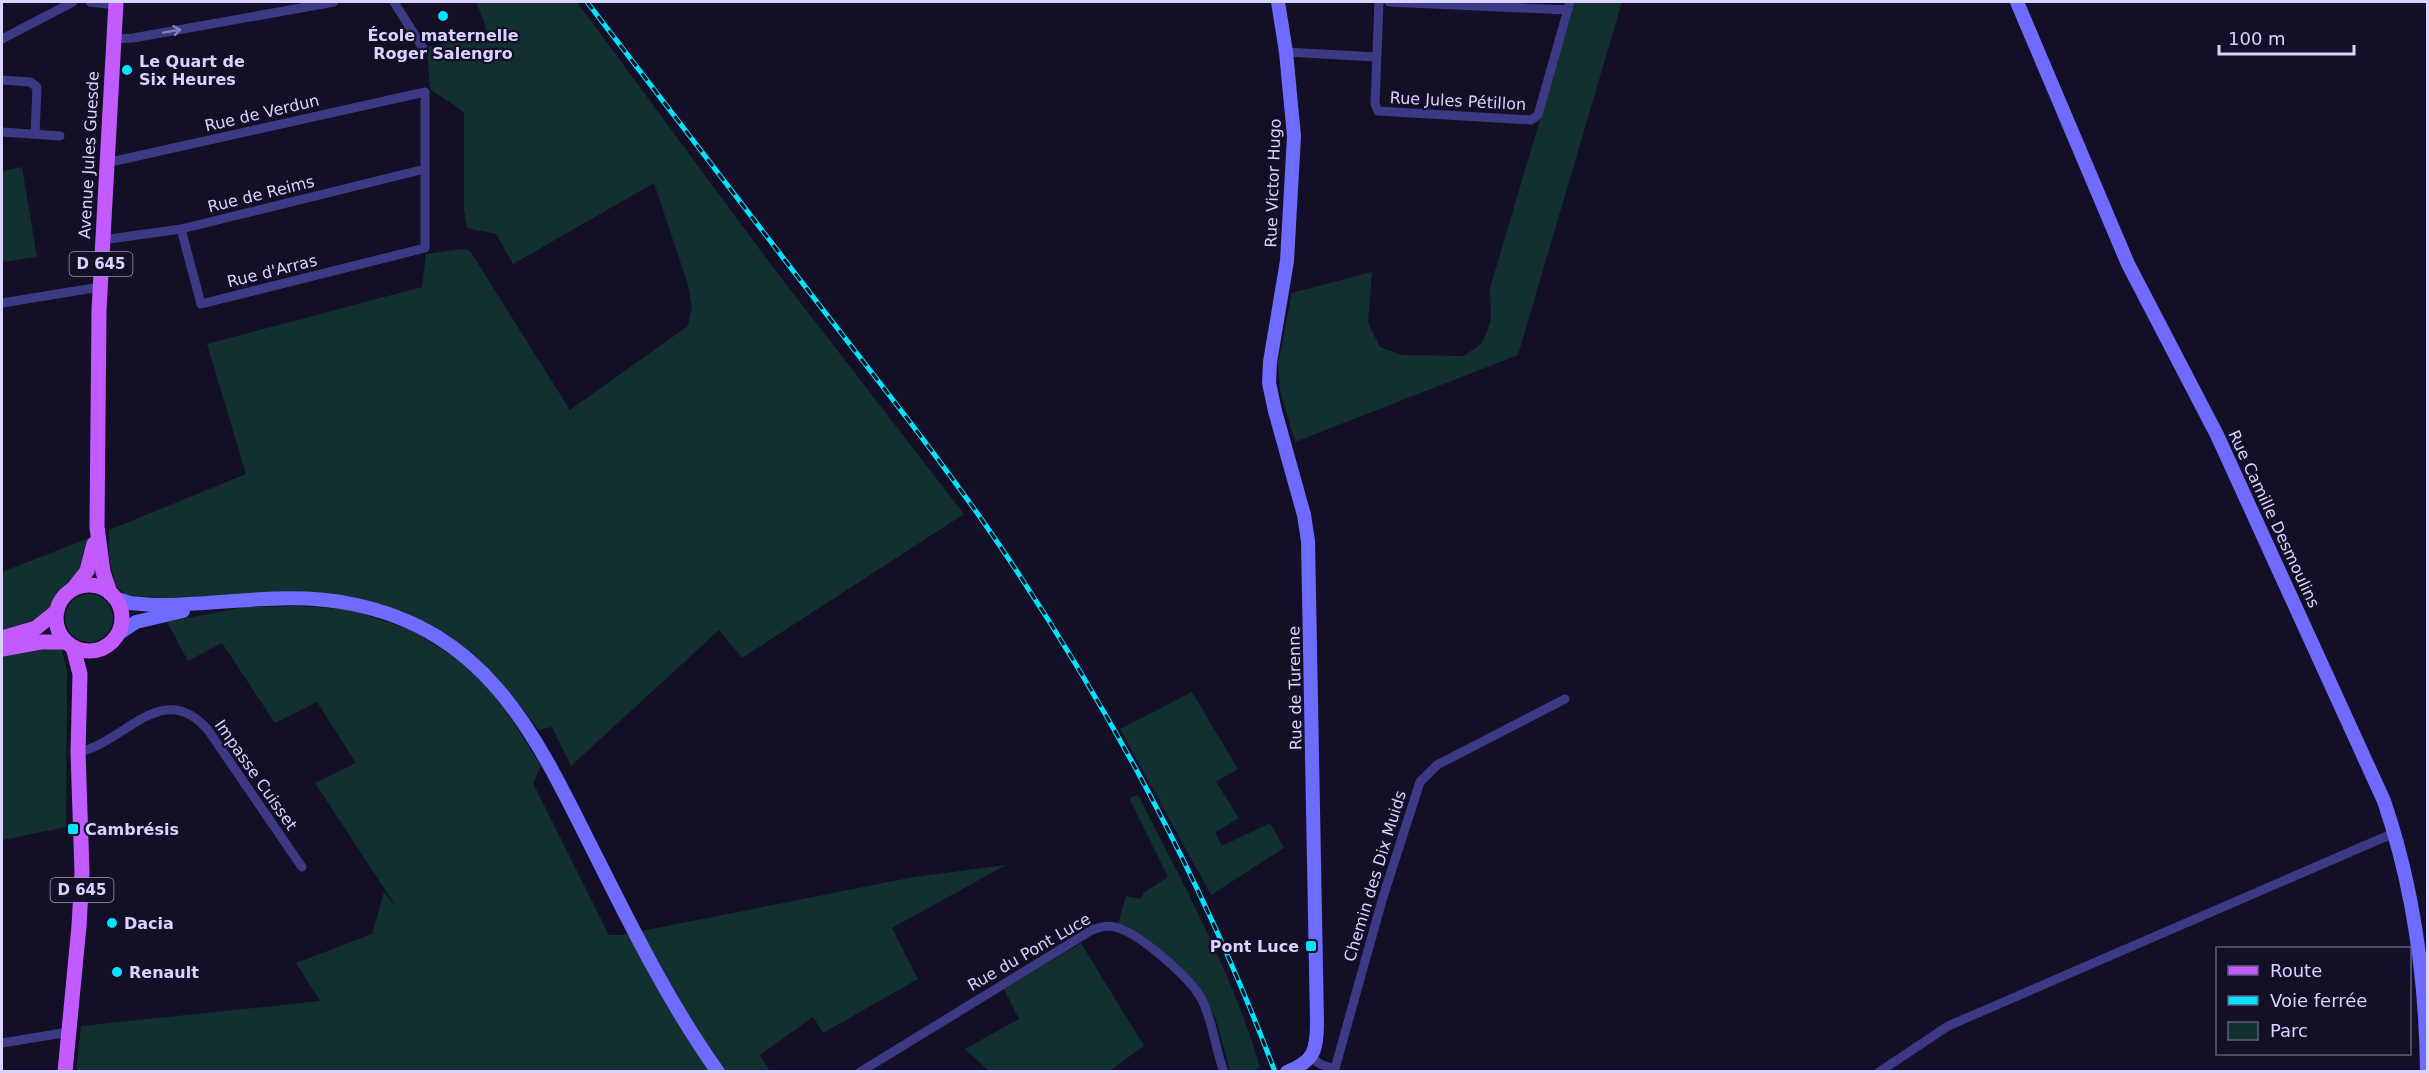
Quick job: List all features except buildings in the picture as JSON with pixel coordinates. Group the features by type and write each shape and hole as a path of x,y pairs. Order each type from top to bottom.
{"main road":[{"name":"Avenue Jules Guesde","path":"97,526 100,287 116,3"},
{"name":"D 645","path":"72,591 89,567 97,526"},
{"name":"D 645","path":"97,526 103,572 112,595"},
{"path":"2,638 36,628 49,620 63,599 72,591 89,585 102,588 112,595 119,605 122,617 118,634 100,649 86,651 70,645 41,642 2,649"},
{"path":"57,610 58,627 70,645"},
{"name":"D 645","path":"65,1071 81,902 78,752 80,708 78,663 70,645"},
{"name":"D 645","path":"80,708 89,666 100,649"}],"street":[{"path":"2,39 72,2 82,2"},
{"path":"90,2 116,3"},
{"path":"114,39 133,39 334,2"},
{"path":"394,2 423,48"},
{"name":"Rue Victor Hugo","path":"1278,2 1286,52 1294,136 1288,241 1282,295"},
{"path":"1286,52 1376,57 1379,2"},
{"path":"1389,2 1569,6"},
{"name":"Rue Camille Desmoulins","path":"2017,2 2128,264 2217,435 2376,781 2394,833 2422,963 2426,1009 2427,1071"},
{"name":"Rue Jules Pétillon","path":"1376,57 1375,104 1376,109 1381,113 1534,120 1538,116 1569,6"},
{"path":"2,80 30,82 37,87 35,134"},
{"name":"Rue de Verdun","path":"106,163 425,92 425,169"},
{"path":"2,132 60,136"},
{"name":"Rue de Reims","path":"102,240 181,229 425,169"},
{"name":"Rue d'Arras","path":"181,229 201,304 425,248 425,169"},
{"path":"2,303 100,287"},
{"name":"Rue de Turenne","path":"1282,295 1270,362 1270,390 1304,516 1309,559 1317,1022 1316,1042 1311,1057"},
{"path":"112,595 144,604 227,603 304,598 339,602 372,609 403,620 450,645 486,675 513,706 537,743 659,978 718,1071"},
{"path":"118,634 131,624 143,619 227,603"},
{"name":"Chemin des Dix Muids","path":"1334,1070 1377,918 1420,782 1437,765 1565,699"},
{"name":"Impasse Cuisset","path":"78,752 100,745 151,713 175,711 190,715 208,730 302,867"},
{"path":"1879,1071 1948,1026 2394,833"},
{"name":"Rue du Pont Luce","path":"860,1071 1092,930 1107,926 1120,929 1148,946 1194,988 1207,1010 1224,1071"},
{"path":"2,1043 69,1032"},
{"path":"1287,1071 1304,1064 1311,1057 1334,1070"}],"green space":[{"path":"476,2 577,2 772,266 964,514 742,658 719,630 571,766 552,727 539,730 506,688 471,652 425,626 340,596 185,600 125,595 115,585 109,556 109,530 246,474 207,344 422,287 426,254 462,249 470,251 570,410 688,326 692,307 688,285 654,183 513,264 496,234 467,228 464,210 464,112 430,89 427,47 486,34 485,24"},
{"path":"1575,2 1622,2 1518,355 1295,442 1280,391 1278,363 1292,293 1372,272 1368,323 1380,347 1402,355 1464,356 1482,343 1491,321 1490,288"},
{"path":"22,167 37,257 2,262 2,171"},
{"path":"89,538 84,572 40,618 2,630 2,572"},
{"path":"84,594 94,594 106,601 113,613 113,623 106,635 94,642 84,642 69,631 65,623 65,613 76,598"},
{"path":"301,606 352,610 413,631 459,660 497,696 541,766 533,783 609,935 621,935 914,877 1006,865 892,928 918,979 823,1033 813,1017 760,1055 770,1071 76,1072 81,1026 320,1001 296,963 372,934 384,892 397,908 315,783 356,763 317,702 275,723 222,643 188,661 167,622 244,607"},
{"path":"61,647 67,670 66,827 2,840 2,656"},
{"path":"1192,692 1238,769 1216,782 1239,818 1215,832 1222,846 1270,823 1284,848 1211,895 1120,729"},
{"path":"1138,795 1221,962 1249,1032 1260,1067 1253,1071 1230,1071 1215,1017 1201,991 1118,924 1126,896 1141,899 1143,893 1168,877 1129,798"},
{"path":"1081,943 1144,1046 1108,1072 989,1071 965,1049 1019,1019 1004,989"}],"railway":[{"path":"587,2 944,468 993,535 1054,629 1126,751 1160,814 1221,941 1275,1072"}],"place":[{"name":"École maternelle Roger Salengro","path":"443,16"},
{"name":"Le Quart de Six Heures","path":"127,70"},
{"name":"Cambrésis","path":"73,829"},
{"name":"Dacia","path":"112,923"},
{"name":"Pont Luce","path":"1311,946"},
{"name":"Renault","path":"117,972"}]}
